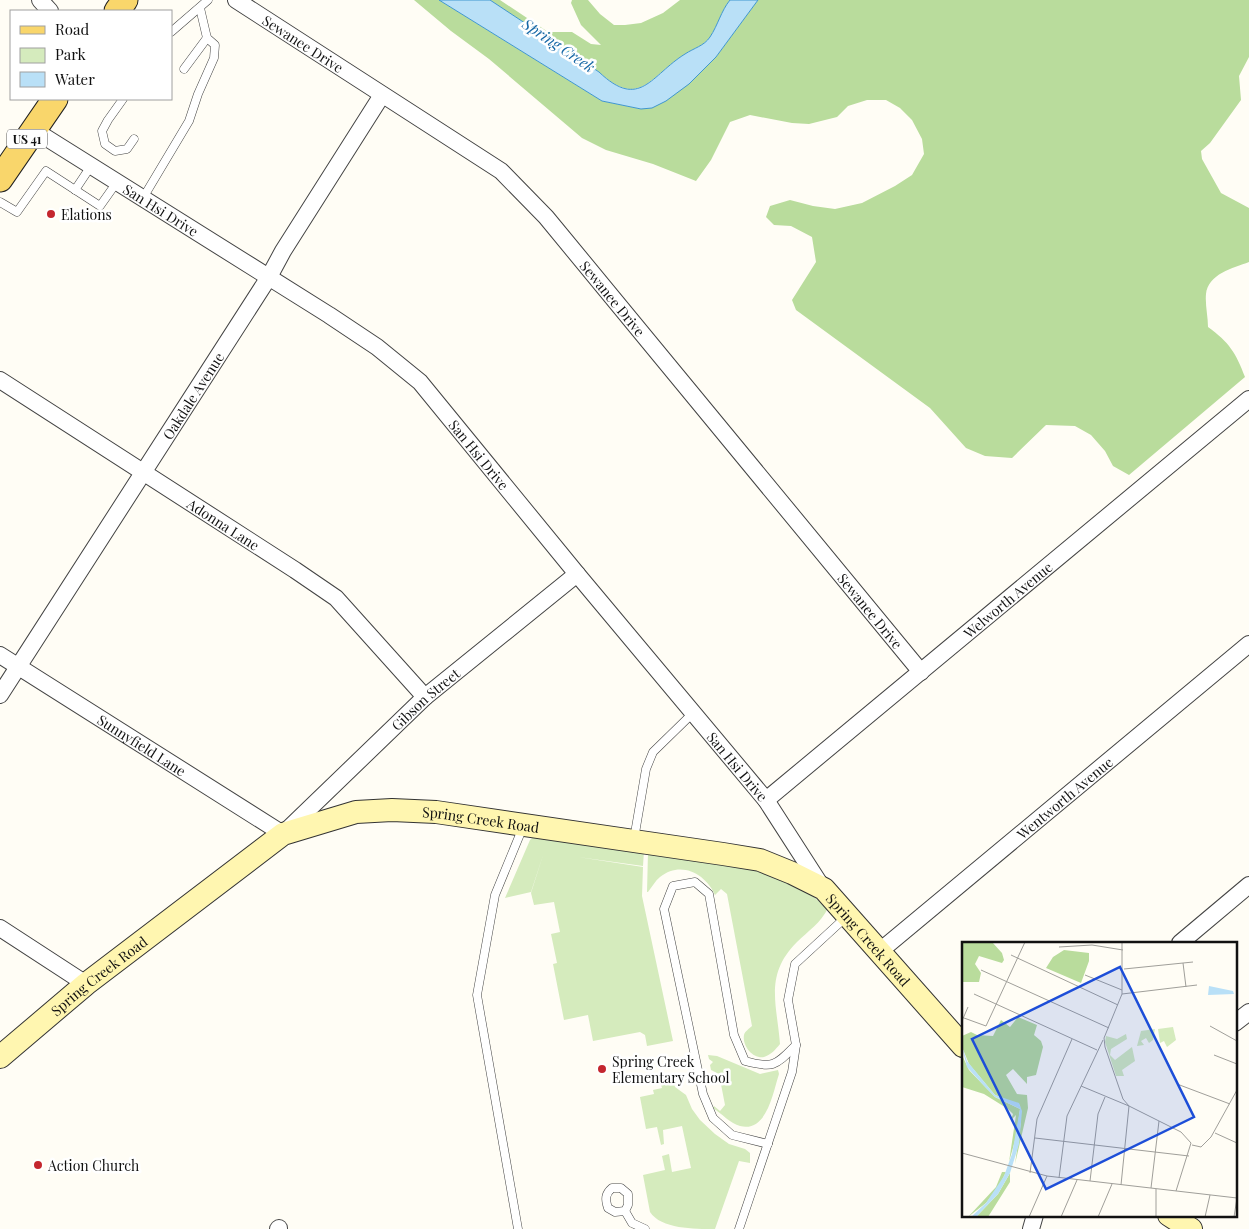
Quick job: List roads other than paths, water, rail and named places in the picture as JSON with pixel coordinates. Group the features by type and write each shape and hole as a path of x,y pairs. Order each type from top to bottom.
{"main road":[{"name":"US 41","path":"0,179 53,100"}],"street":[{"path":"40,0 49,10"},
{"name":"Sewanee Drive","path":"236,0 502,171 546,217 921,672"},
{"name":"Oakdale Avenue","path":"0,695 269,277 283,251 382,95"},
{"name":"San Hsi Drive","path":"34,130 377,347 420,382 766,800 824,889"},
{"name":"Adonna Lane","path":"0,380 144,471 336,598 425,697"},
{"name":"Welworth Avenue","path":"766,800 1249,400"},
{"name":"Gibson Street","path":"283,834 425,697 577,574"},
{"name":"Wentworth Avenue","path":"880,952 1249,644"},
{"name":"Sunnyfield Lane","path":"0,655 283,834"},
{"name":"Spring Creek Road","path":"0,1057 86,984 283,834 356,812 392,810 436,812 760,860 792,873 824,889 962,1045"},
{"path":"1181,942 1249,885"},
{"path":"0,928 86,984"},
{"path":"1236,1022 1249,1012"},
{"path":"1031,1229 1036,1216"},
{"path":"1170,1216 1191,1229"}],"lane":[{"path":"172,31 208,0"},
{"path":"143,198 189,121 198,94 214,58 215,45 207,38 200,8"},
{"path":"184,69 207,38"},
{"path":"122,100 102,131 105,144 115,151 127,149 134,139"},
{"path":"75,190 91,166"},
{"path":"0,202 17,212 46,171 100,206 116,182"},
{"path":"634,841 646,769 653,752 693,713"},
{"path":"518,1229 477,995 495,895 524,826"},
{"path":"768,1144 732,1135 713,1118 703,1094 664,909 673,886 695,882 709,894 734,1035 745,1061 763,1066 779,1062 796,1045"},
{"path":"739,1229 792,1072 796,1045 788,1000 795,964 847,915"},
{"path":"625,1211 632,1223 645,1229"}],"water":[{"path":"439,0 490,0 613,83 625,89 635,89 645,86 673,62 708,40 730,0 758,0 716,57 689,84 666,101 652,108 641,109 602,101"}],"place":[{"name":"Elations","path":"51,214"},
{"name":"Spring Creek Elementary School","path":"602,1069"},
{"name":"Action Church","path":"38,1165"}],"water label":[{"name":"Spring Creek","path":"559,45"}]}
